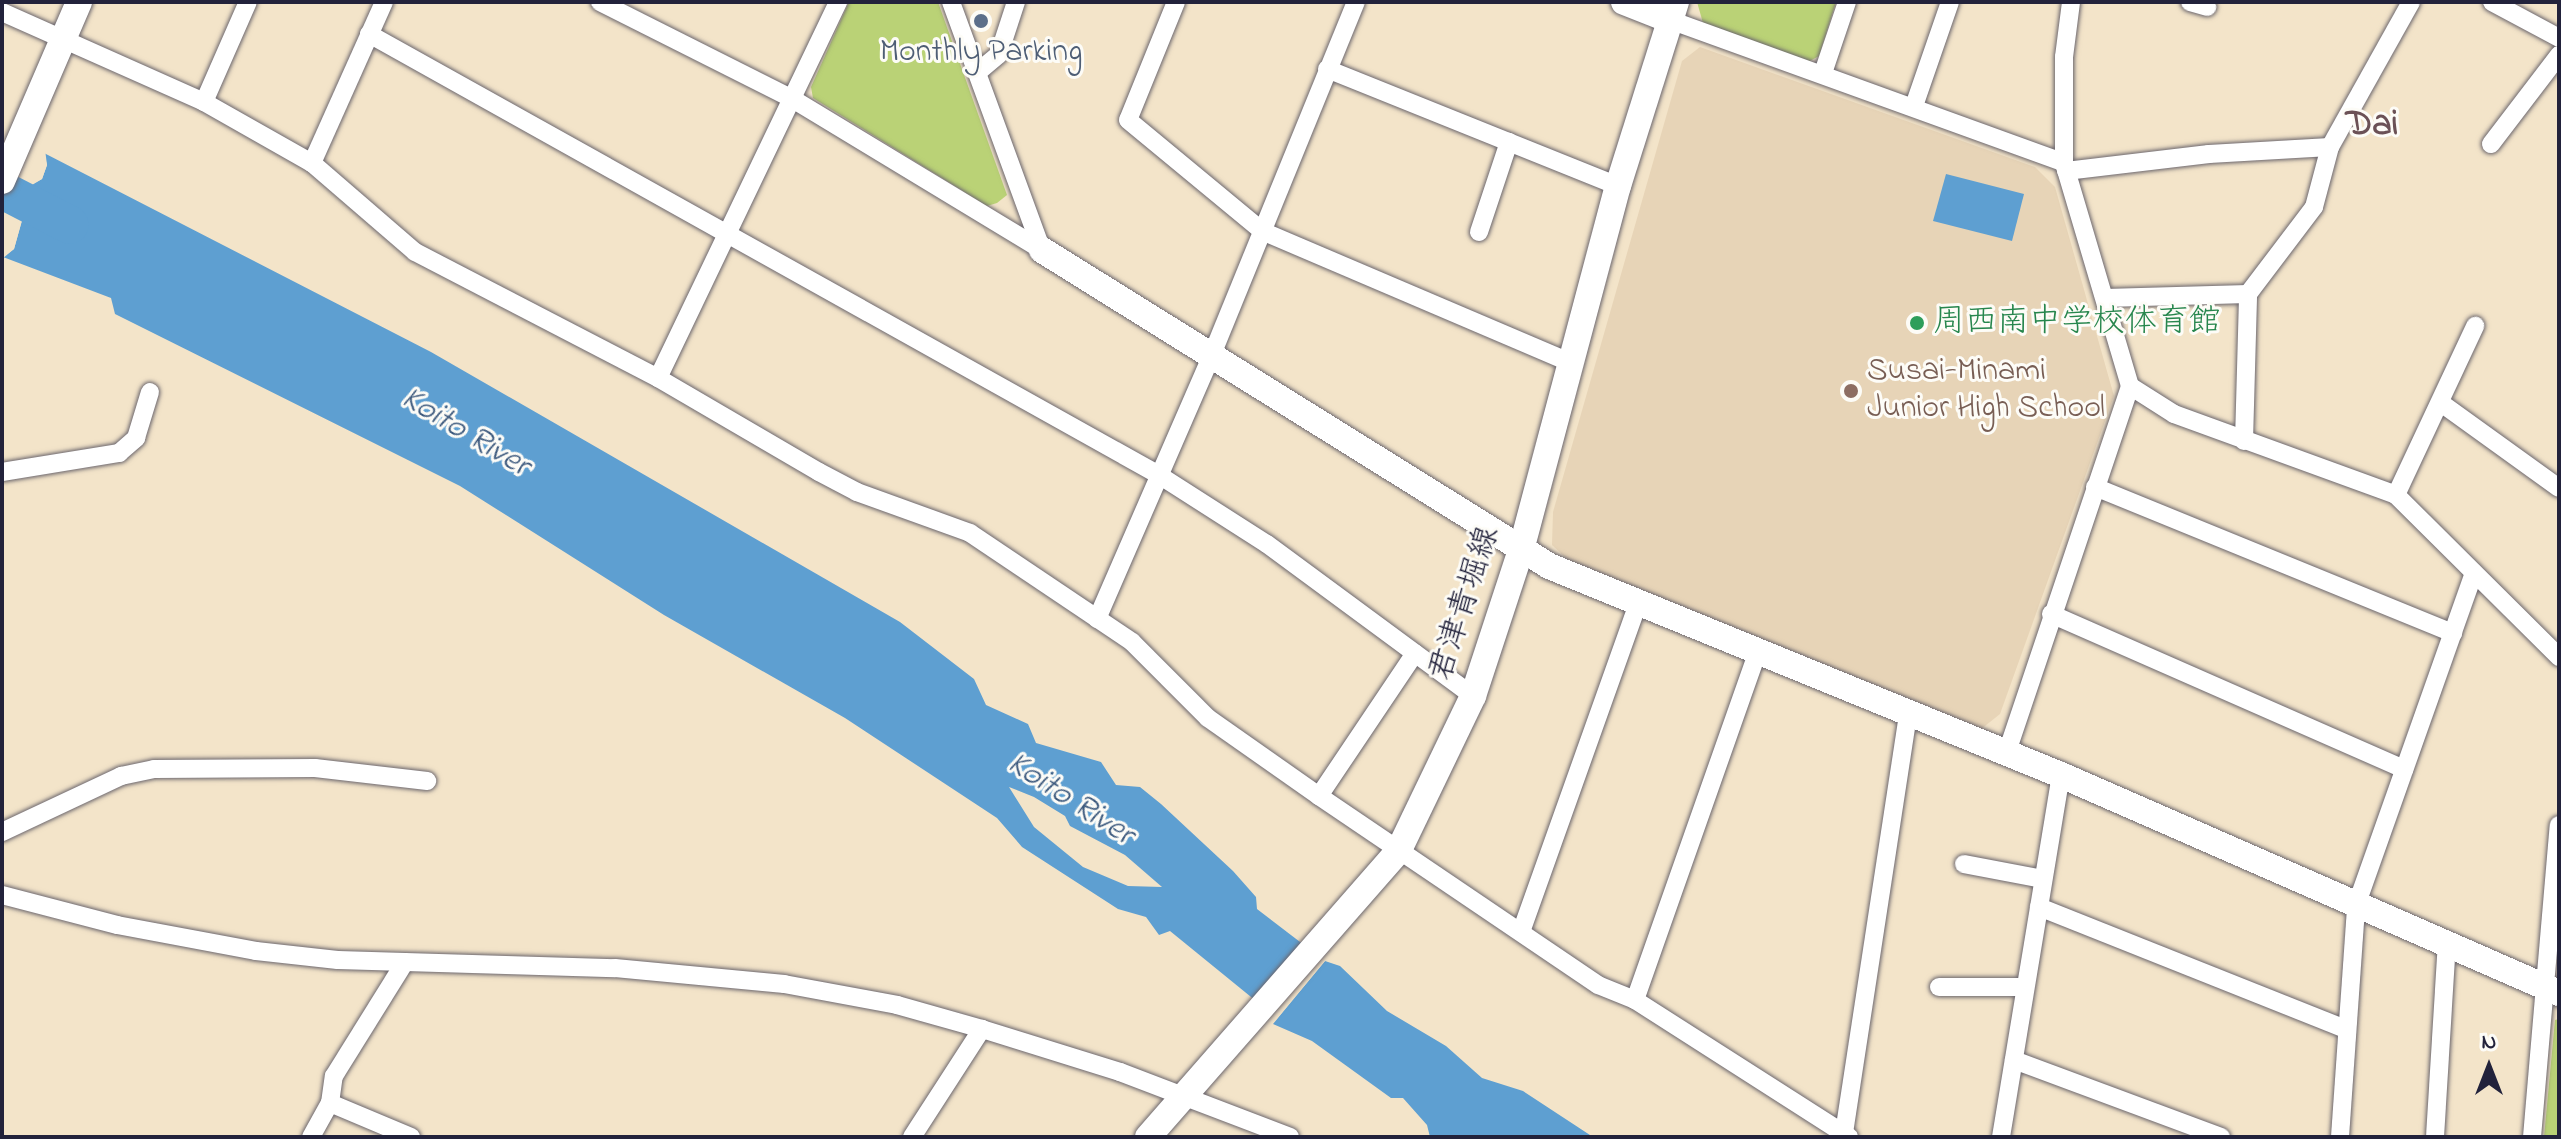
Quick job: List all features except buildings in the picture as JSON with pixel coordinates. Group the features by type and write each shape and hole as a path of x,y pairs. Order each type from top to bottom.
{"street":[{"path":"2,181 79,2"},
{"path":"204,102 248,2"},
{"path":"312,163 384,2"},
{"path":"600,2 791,98 1042,250 1521,550 1638,603 1908,716 2061,775 2552,990"},
{"path":"658,378 838,2"},
{"path":"951,2 979,71 1042,250"},
{"path":"979,71 999,54 1016,2"},
{"path":"1176,2 1128,120 1262,231 1571,363"},
{"path":"1097,619 1211,357 1356,2"},
{"path":"1624,2 1673,11 2065,167 2330,147"},
{"path":"1823,73 1847,2"},
{"path":"1914,106 1950,2"},
{"path":"2007,752 2130,386 2065,167 2071,2"},
{"path":"2244,441 2248,294 2314,207 2330,147 2411,2"},
{"path":"2492,2 2514,6 2559,38"},
{"name":"君津青堀線","path":"1148,1137 1399,850 1473,696 1521,550 1618,186 1673,11"},
{"path":"2,12 204,102 312,163 415,252 658,378 857,492 970,533 1132,642 1208,718 1319,796 1598,985 1635,1000 1846,1135 1908,716"},
{"path":"369,34 1159,475 1267,544 1473,696"},
{"path":"2491,144 2559,55"},
{"path":"1327,69 1618,186"},
{"path":"1479,232 1509,142"},
{"path":"2105,298 2248,294"},
{"path":"2396,495 2475,326"},
{"path":"2130,386 2174,414 2396,495 2559,657"},
{"path":"2,472 119,453 136,438 150,392"},
{"path":"2441,403 2559,488"},
{"path":"2095,487 2453,633"},
{"path":"2340,1137 2356,906 2474,573"},
{"path":"1521,932 1638,603"},
{"path":"2051,614 2404,769"},
{"path":"1319,796 1415,653"},
{"path":"1635,1000 1757,653"},
{"path":"2,832 121,776 154,769 315,768 427,781"},
{"path":"2001,1137 2061,775"},
{"path":"2532,1137 2552,990 2559,825"},
{"path":"1964,864 2043,879"},
{"path":"2,895 117,925 256,951 405,962 615,968 772,982 897,1005 982,1029 1290,1137"},
{"path":"2039,907 2346,1029"},
{"path":"2435,1137 2447,943"},
{"path":"311,1137 330,1103 334,1076 405,962"},
{"path":"1939,987 2025,987"},
{"path":"912,1137 982,1029"},
{"path":"2014,1060 2221,1137"},
{"path":"330,1103 411,1137"}],"shaded area":[{"name":"Susai-Minami Junior High School","path":"1700,47 2035,167 2055,187 2114,396 2000,714 1980,730 1567,559 1552,545 1553,512 1682,61"}],"green space":[{"path":"849,2 938,2 1007,195 997,203 987,206 813,98 811,87"},
{"path":"1697,2 1836,2 1819,56 1808,62 1703,23"},
{"path":"2559,1019 2559,1137 2544,1137 2555,1020"}],"water":[{"path":"44,153 431,352 900,622 974,679 986,705 1028,724 1036,743 1101,762 1116,785 1140,787 1233,871 1256,897 1257,909 1304,945 1256,1001 1170,931 1159,935 1146,917 1118,909 1022,847 997,818 845,718 664,615 460,486 115,314 111,298 3,257 14,249 32,184 42,179 47,165","holes":["1009,787 1034,797 1065,816 1070,826 1125,855 1162,887 1128,886 1083,867 1034,827"]},
{"path":"1946,174 2024,194 2012,241 1933,221"},
{"path":"1325,961 1340,966 1387,1011 1446,1046 1482,1078 1523,1091 1593,1137 1430,1137 1427,1125 1403,1098 1391,1098 1312,1041 1273,1024"}],"pier":[{"path":"45,149 47,165 42,179 32,185 14,249 2,259"},
{"path":"1327,957 1325,961 1270,1027 1322,958"}],"waterway":[{"name":"Koito River","path":"2,190 70,225"}],"place":[{"name":"Monthly Parking","path":"981,21"},
{"name":"周西南中学校体育館","path":"1917,323"},
{"name":"Susai-Minami Junior High School","path":"1851,391"}],"district":[{"name":"Dai","path":"2372,126"}]}
